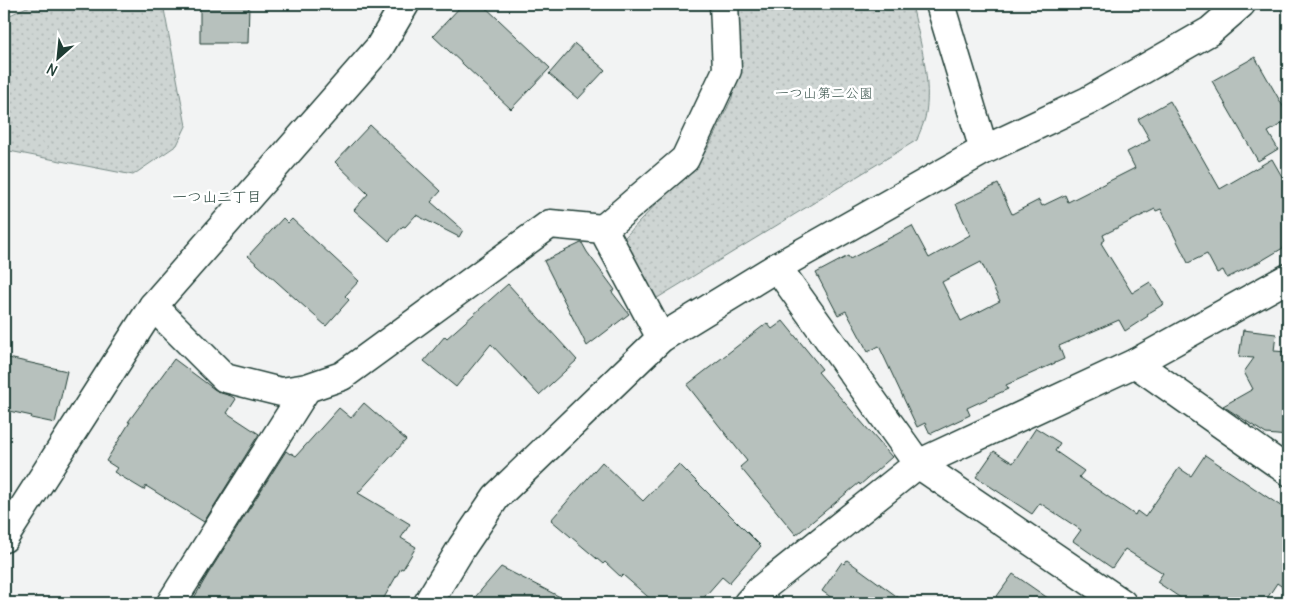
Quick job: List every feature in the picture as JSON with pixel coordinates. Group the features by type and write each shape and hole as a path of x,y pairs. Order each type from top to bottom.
{"street":[{"path":"4,538 153,306 379,48 405,4"},
{"path":"153,306 224,378 281,392 307,388 342,376 550,224 603,228 685,159 727,70 724,4"},
{"path":"940,4 984,150"},
{"path":"428,603 462,547 496,497 661,338 777,267 984,150 1088,101 1210,31 1240,4"},
{"path":"603,228 661,338"},
{"path":"777,267 918,464 1122,603"},
{"path":"762,599 918,464 1135,363 1288,278"},
{"path":"1135,363 1288,471"},
{"path":"171,603 307,388"}],"green space":[{"path":"33,4 163,4 186,126 177,145 133,175 4,150 4,18"},
{"name":"一つ山第二公園","path":"737,4 912,4 926,76 927,104 925,118 917,140 654,300 621,250 625,237 707,150 732,98 740,52"}],"building":[{"path":"200,4 249,4 248,43 200,43"},
{"path":"463,4 482,4 550,68 511,109 433,36"},
{"path":"575,44 605,70 578,99 549,74"},
{"path":"1255,57 1288,115 1288,120 1268,132 1278,149 1258,161 1212,81"},
{"path":"1170,101 1220,189 1272,159 1288,187 1288,245 1227,278 1223,270 1217,273 1207,254 1188,263 1161,209 1156,211 1155,209 1103,235 1105,240 1101,243 1132,293 1150,282 1164,304 1125,331 1119,320 1059,346 1064,359 1006,385 1008,389 967,408 970,415 930,434 925,423 917,427 879,346 868,352 846,311 838,315 816,273 848,256 850,259 912,226 929,258 970,235 956,204 998,184 1012,214 1039,200 1042,206 1065,195 1068,202 1135,168 1127,152 1150,140 1138,119","holes":["981,262 1000,301 961,321 942,282"]},
{"path":"370,125 441,191 431,202 463,230 459,237 416,215 389,241 354,210 368,194 335,162"},
{"path":"283,218 288,223 292,219 359,281 345,296 349,300 326,326 248,256"},
{"path":"581,243 615,290 612,292 629,314 587,346 544,261"},
{"path":"508,284 577,360 539,395 491,344 456,387 424,361 445,336 447,338"},
{"path":"783,321 822,369 818,372 892,457 860,485 859,483 796,535 740,467 747,461 687,385 767,323 772,329"},
{"path":"1243,330 1276,334 1274,351 1288,352 1288,436 1266,434 1223,406 1253,389 1244,372 1254,358 1239,357"},
{"path":"4,357 67,371 55,423 4,410"},
{"path":"174,359 214,389 236,399 227,413 259,434 204,522 146,486 144,490 114,472 117,468 106,461 130,422 128,422"},
{"path":"364,403 406,440 358,493 410,524 401,538 416,547 403,569 401,568 381,603 191,603 286,451 296,456 339,408 351,418"},
{"path":"1036,428 1060,443 1055,451 1084,471 1079,477 1135,515 1137,511 1145,517 1179,468 1191,476 1205,455 1288,511 1288,591 1277,583 1264,603 1188,603 1157,582 1163,573 1125,549 1112,568 1073,541 1081,530 1040,503 1032,514 976,477 994,451 1013,463"},
{"path":"602,462 643,501 679,464 761,546 729,583 722,577 699,603 655,603 623,575 621,577 605,562 603,564 551,520"},
{"path":"847,560 906,603 839,603 822,591 842,562 844,564"},
{"path":"501,567 572,603 470,603"},
{"path":"1013,574 1055,603 992,603"}],"district":[{"name":"一つ山二丁目","path":"217,196"}]}
